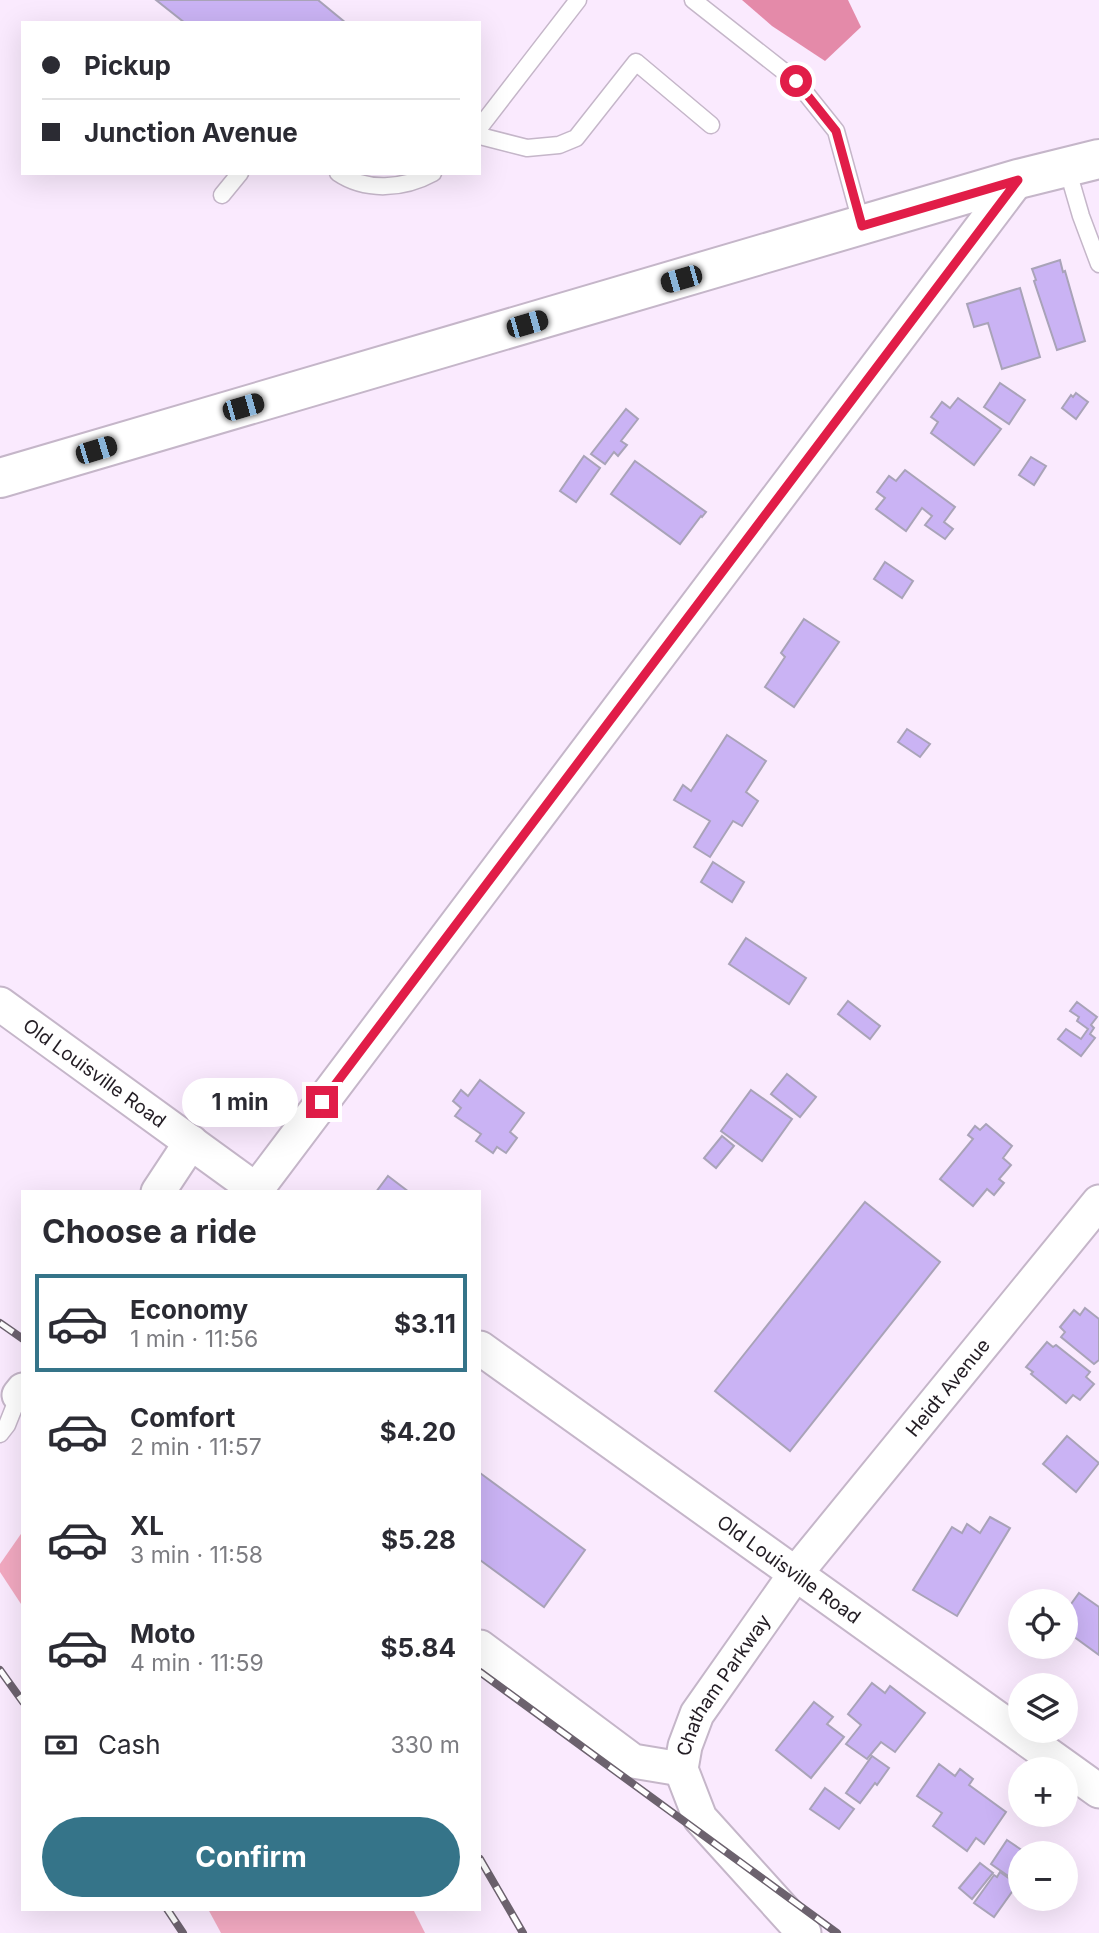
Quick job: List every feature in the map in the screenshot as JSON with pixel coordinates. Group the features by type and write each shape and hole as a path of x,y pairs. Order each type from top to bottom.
{"main road":[{"path":"0,478 1018,180 1083,164"}],"street":[{"path":"259,1190 1018,180"},
{"name":"Old Louisville Road","path":"0,1004 257,1190"},
{"path":"159,1190 191,1142"},
{"name":"Heidt Avenue","path":"796,1573 1099,1202"},
{"name":"Old Louisville Road","path":"481,1349 1099,1791"},
{"name":"Chatham Parkway","path":"796,1573 697,1714 685,1746 681,1769 700,1818 804,1933"},
{"path":"481,1648 633,1761 681,1769"}],"lane":[{"path":"481,126 578,0"},
{"path":"693,0 796,81 836,131 862,226"},
{"path":"481,136 527,148 559,145 576,138 636,62 711,125"},
{"path":"1083,164 1081,216 1099,263"},
{"path":"222,195 238,175"},
{"path":"341,175 365,186 375,186 405,185 428,175"},
{"path":"0,1434 7,1425 21,1392"}],"shaded area":[{"path":"742,0 848,0 861,27 825,61 772,26"},
{"path":"21,1534 21,1604 0,1572 0,1564"},
{"path":"209,1911 414,1911 425,1933 221,1933"}],"building":[{"path":"156,0 318,0 344,21 182,21"},
{"path":"1060,260 1085,341 1057,350 1032,269"},
{"path":"1020,288 1040,357 1002,369 988,323 974,327 967,304"},
{"path":"1000,383 1025,400 1009,424 984,407"},
{"path":"1076,393 1088,402 1076,419 1062,408 1071,395 1073,397"},
{"path":"958,398 1001,429 974,465 931,433 938,422 931,417 942,402 950,408"},
{"path":"626,409 638,419 621,441 627,445 618,456 614,452 605,464 591,454"},
{"path":"584,456 600,468 576,502 560,491"},
{"path":"1031,457 1046,466 1034,485 1019,475"},
{"path":"635,461 706,512 680,544 611,494"},
{"path":"905,470 955,507 944,522 953,529 945,539 925,525 932,516 922,508 906,531 876,509 885,498 877,492 889,476 896,481"},
{"path":"885,562 913,581 902,598 874,579"},
{"path":"804,619 839,642 794,707 765,687 785,657 781,653"},
{"path":"907,729 930,744 920,757 898,742"},
{"path":"727,735 766,761 746,792 758,801 742,826 733,821 710,857 694,847 710,821 674,800 683,785 691,791"},
{"path":"713,862 744,882 732,902 701,882"},
{"path":"746,938 806,978 789,1004 729,964"},
{"path":"848,1001 880,1026 870,1039 838,1014"},
{"path":"1077,1002 1097,1017 1091,1025 1094,1028 1090,1034 1095,1038 1081,1056 1058,1039 1066,1029 1081,1039 1088,1029 1077,1021 1079,1017 1070,1011"},
{"path":"787,1074 816,1097 800,1117 771,1094"},
{"path":"480,1080 524,1113 510,1132 517,1138 506,1153 497,1147 493,1153 476,1141 481,1134 455,1116 461,1108 453,1101 461,1090 468,1096"},
{"path":"751,1090 792,1119 762,1161 721,1131"},
{"path":"986,1124 1012,1146 1003,1158 1011,1165 999,1179 1004,1183 994,1195 987,1189 973,1206 940,1179 973,1139 968,1135 975,1126 980,1130"},
{"path":"722,1136 734,1146 716,1168 704,1158"},
{"path":"388,1176 406,1190 378,1190"},
{"path":"865,1202 940,1262 790,1451 715,1391"},
{"path":"1085,1308 1099,1319 1099,1360 1094,1364 1061,1337 1065,1332 1060,1327 1074,1310 1080,1315"},
{"path":"1047,1342 1053,1347 1056,1345 1090,1372 1086,1377 1094,1384 1080,1400 1073,1395 1066,1403 1026,1367"},
{"path":"1067,1436 1099,1463 1076,1492 1043,1464"},
{"path":"481,1474 585,1550 544,1607 481,1561"},
{"path":"990,1517 1010,1528 957,1616 913,1590 952,1527 962,1533 967,1524 980,1533"},
{"path":"1078,1594 1099,1607 1099,1655 1078,1640"},
{"path":"872,1683 885,1693 890,1686 925,1713 895,1752 881,1742 867,1759 846,1744 861,1725 848,1714"},
{"path":"814,1702 833,1717 827,1724 844,1737 811,1778 776,1750"},
{"path":"872,1756 889,1768 860,1803 846,1793"},
{"path":"939,1764 955,1776 960,1769 973,1779 969,1785 1006,1812 984,1844 976,1838 967,1851 933,1826 942,1813 917,1796"},
{"path":"825,1788 854,1809 839,1829 810,1809"},
{"path":"1007,1840 1008,1841 1008,1876 991,1864"},
{"path":"980,1863 993,1873 972,1899 959,1888"},
{"path":"1000,1872 1008,1878 1008,1897 994,1917 974,1903 994,1875 997,1877"}],"railway":[{"path":"0,1323 21,1338"},
{"path":"0,1670 21,1699"},
{"path":"481,1673 837,1933"},
{"path":"481,1861 523,1933"},
{"path":"168,1911 183,1933"}],"route":[{"path":"322,1102 1018,180 862,226 836,131 796,81"}]}
